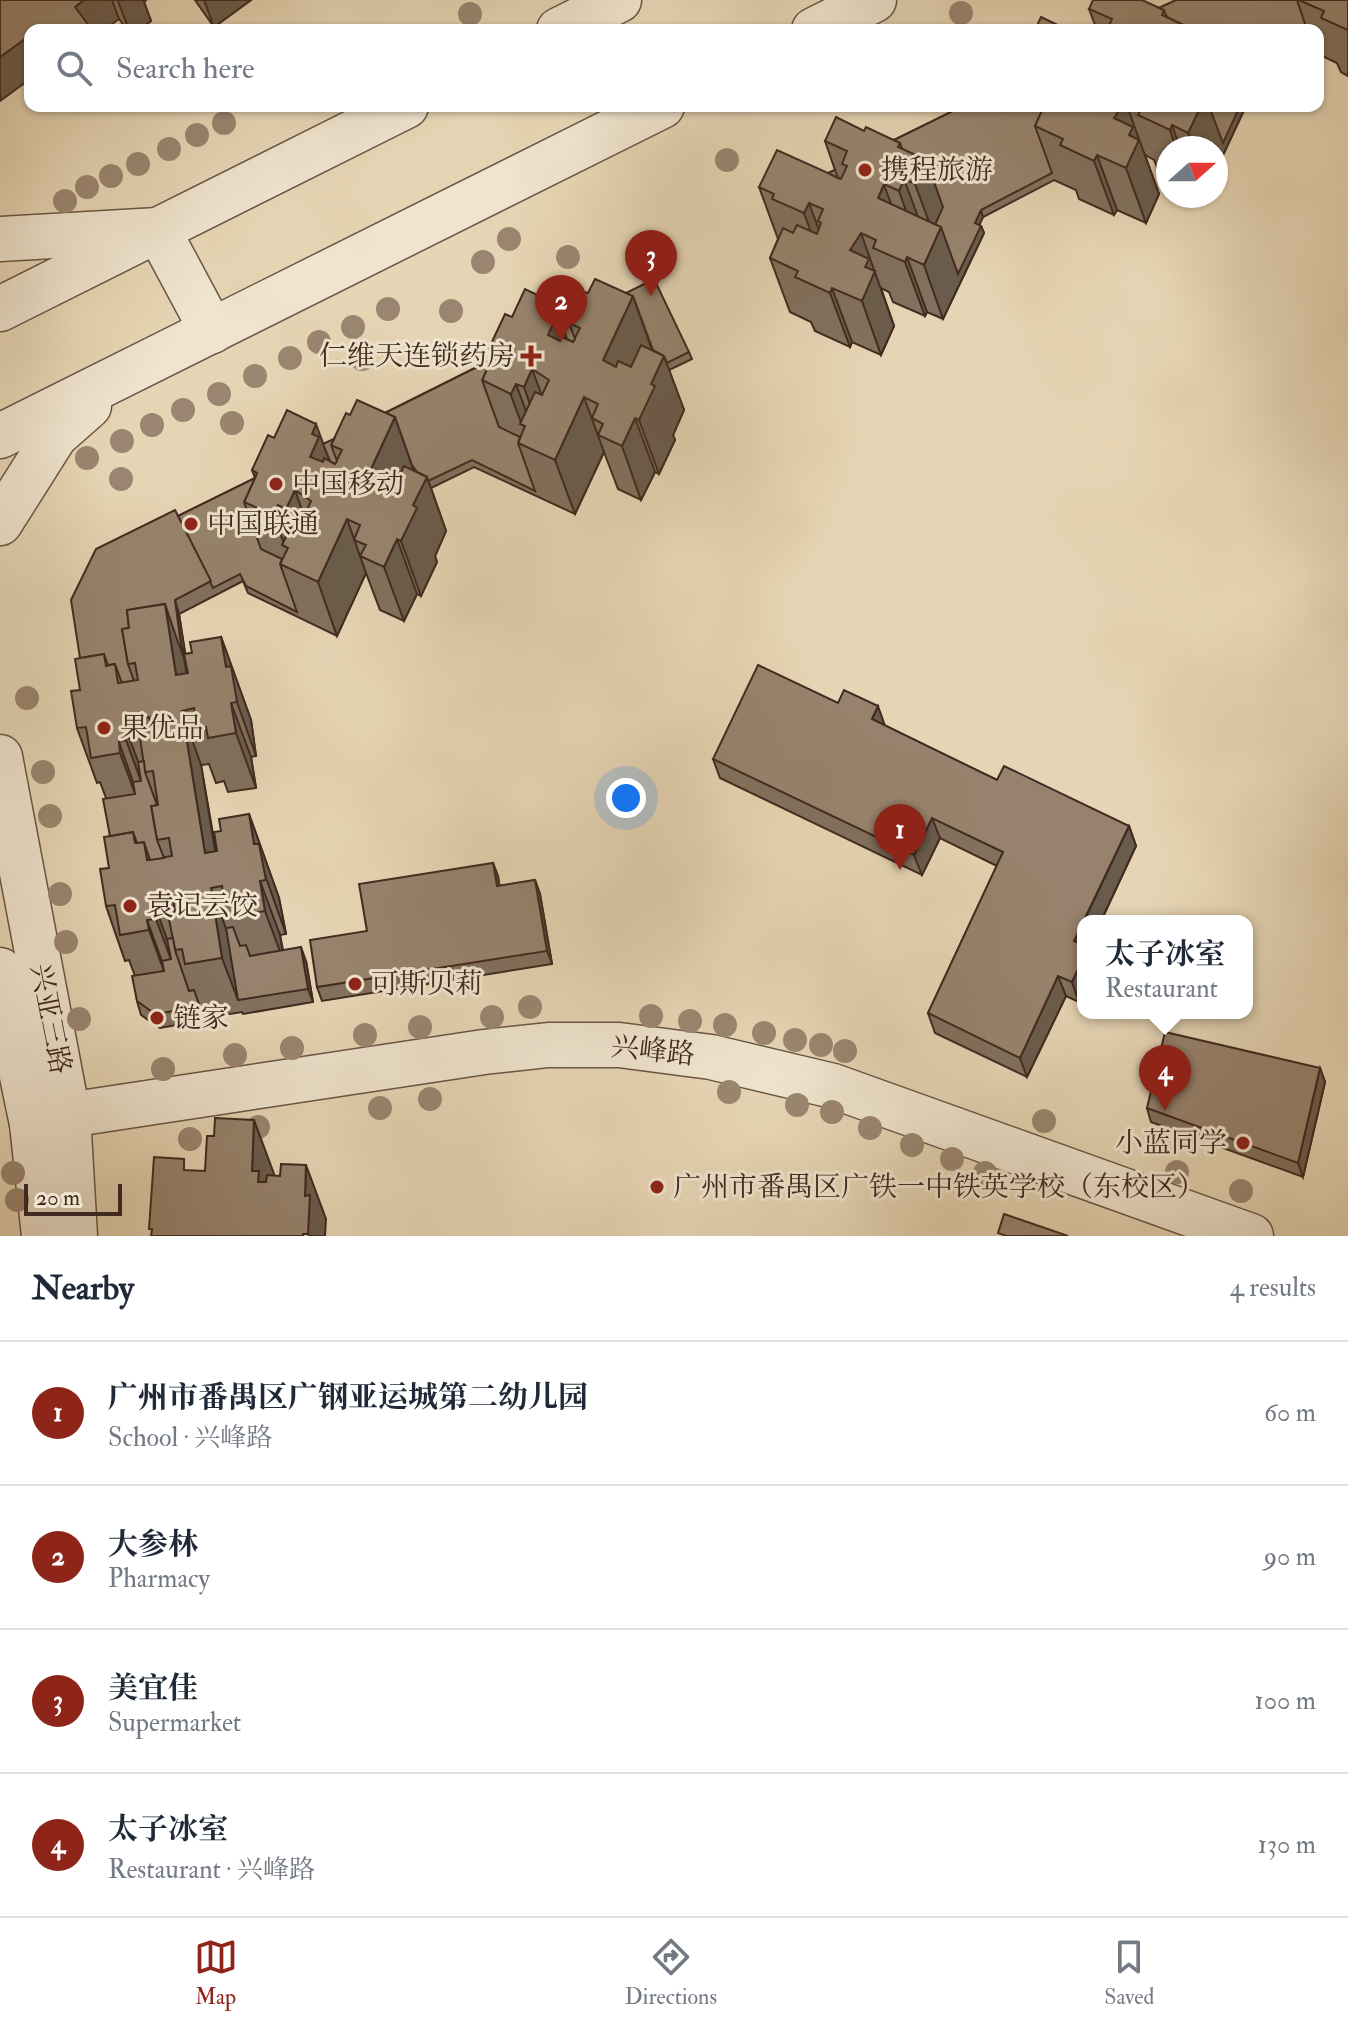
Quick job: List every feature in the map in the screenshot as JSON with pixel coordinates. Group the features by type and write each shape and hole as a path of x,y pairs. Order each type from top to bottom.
{"street":[{"path":"571,24 619,0"},
{"path":"826,24 874,0"},
{"path":"0,309 394,112"},
{"path":"0,436 650,112"},
{"path":"0,239 158,230"},
{"path":"158,230 212,331"},
{"path":"0,523 55,436 77,415 149,362"},
{"name":"兴亚三路","path":"0,757 50,1119 75,1236"},
{"name":"兴亚三路","path":"0,970 50,1119 44,1236"},
{"name":"兴峰路","path":"50,1119 484,1052 548,1045 619,1045 711,1057 833,1086 1251,1236"}],"building":[{"path":"0,0 84,0 75,7 88,24 24,24 24,40 0,57"},
{"path":"1093,0 1142,0 1164,10 1162,15 1181,24 1110,24 1112,19 1089,9"},
{"path":"1176,0 1297,0 1305,24 1182,24 1167,17 1164,10 1159,8"},
{"path":"1299,0 1348,0 1348,30 1321,18 1324,11"},
{"path":"1041,17 1056,24 1038,24"},
{"path":"951,112 1041,112 1035,126 1052,173 981,210 975,223 981,226 958,274 941,227 935,225 943,207 926,160 902,149 900,143 894,140"},
{"path":"1041,112 1118,112 1114,118 1133,127 1129,135 1139,140 1126,168 1097,155 1094,161 1060,145 1063,139 1035,126"},
{"path":"1140,112 1198,112 1188,133 1172,125 1170,130 1138,115"},
{"path":"1211,112 1237,112 1226,136 1220,136"},
{"path":"836,117 864,131 866,127 900,143 898,147 926,160 915,184 904,179 899,191 884,184 878,198 941,227 924,265 907,257 905,262 873,248 876,240 861,233 850,250 869,259 865,267 875,271 862,301 832,288 830,293 795,277 798,271 770,258 783,228 793,233 797,225 817,234 823,209 809,203 804,213 772,199 774,194 759,187 777,150 841,179 847,166 842,164 847,151 825,141"},
{"path":"595,279 633,296 603,360 616,367 618,361 631,367 641,345 664,356 651,384 655,386 622,446 598,435 603,424 592,418 598,404 584,397 555,460 518,443 525,426 520,424 535,392 542,395 549,380 532,369 524,387 516,384 511,394 482,380 495,351 489,348 505,314 512,317 525,289 554,303 549,312 557,316 548,335 560,341 562,337 573,342 580,328 569,323 584,292 588,293"},
{"path":"654,279 689,352 667,363 664,356 653,350 633,296 626,293"},
{"path":"570,321 575,339 573,342 567,339 562,325"},
{"path":"491,360 482,380 499,427 520,437 518,443 535,491 472,460 428,481 412,465 395,417 385,413"},
{"path":"357,400 395,417 365,482 378,488 381,483 393,489 404,466 427,477 413,505 417,508 384,567 360,556 366,545 354,540 360,525 347,519 318,582 280,564 288,548 282,545 297,514 304,517 311,501 295,490 286,509 278,505 273,515 244,502 257,473 252,470 268,435 274,438 287,410 316,424 312,434 319,437 310,457 323,462 324,458 335,464 342,450 331,445 346,413 350,415"},
{"path":"334,439 331,445 337,461 335,464 330,461 323,444"},
{"path":"255,478 244,502 261,549 282,559 280,564 297,612 246,586 240,574 213,588 178,516"},
{"path":"175,510 211,581 175,600 181,645 165,604 127,610 129,628 122,629 134,681 122,683 115,664 108,665 104,654 80,658 71,600 96,549"},
{"path":"165,604 176,675 188,673 184,654 192,653 190,642 221,637 226,667 231,666 237,702 231,703 236,733 208,738 206,727 197,728 194,708 182,711 205,853 217,851 214,832 221,831 219,819 249,814 254,844 259,844 266,880 260,881 265,911 236,916 234,904 225,905 222,886 211,888 222,958 185,964 182,949 175,950 168,914 175,913 172,895 152,898 156,919 147,920 149,930 120,935 115,905 106,906 100,869 109,868 104,837 133,832 135,843 144,842 147,860 172,856 169,838 157,840 151,806 158,805 153,771 145,772 140,738 153,736 149,717 123,721 126,740 119,742 120,753 91,758 86,727 77,728 71,691 80,690 75,659 104,654 106,666 115,664 118,683 138,680 135,663 128,664 122,629 129,628 127,610"},
{"path":"758,665 838,703 844,690 878,706 872,719 997,780 1004,766 1129,826 1086,915 1077,915 1074,941 1077,942 1077,972 1072,982 1058,976 1020,1058 928,1013 1003,852 932,818 914,855 713,759"},
{"path":"144,761 157,805 151,806 157,840 164,858 150,860 144,842 137,843 133,832 110,836 103,799 135,794 133,782 141,781 138,762"},
{"path":"493,863 497,886 535,880 547,951 317,987 310,940 367,931 359,884"},
{"path":"233,927 240,946 246,945 250,956 301,947 308,989 238,1000 226,928"},
{"path":"173,938 189,991 194,990 200,1007 155,1014 137,1001 132,976 164,971 162,961 171,959 167,939"},
{"path":"1165,1032 1320,1068 1298,1163 1147,1108"},
{"path":"215,1118 254,1120 252,1171 259,1171 258,1182 266,1182 267,1175 280,1176 281,1164 306,1165 305,1196 310,1195 308,1234 151,1236 154,1157 184,1159 184,1170 205,1171 207,1136 214,1136"},
{"path":"1004,1214 1068,1236 1006,1236 998,1233"}],"place":[{"name":"携程旅游","path":"865,170"},
{"name":"美宜佳","path":"651,296"},
{"name":"大参林","path":"561,341"},
{"name":"仁维天连锁药房","path":"531,356"},
{"name":"中国移动","path":"276,484"},
{"name":"中国联通","path":"191,524"},
{"name":"果优品","path":"104,728"},
{"name":"广州市番禺区广钢亚运城第二幼儿园","path":"900,870"},
{"name":"袁记云饺","path":"130,906"},
{"name":"可斯贝莉","path":"355,984"},
{"name":"链家","path":"157,1018"},
{"name":"太子冰室","path":"1165,1111"},
{"name":"小蓝同学","path":"1243,1143"},
{"name":"广州市番禺区广铁一中铁英学校（东校区）","path":"657,1187"}]}
